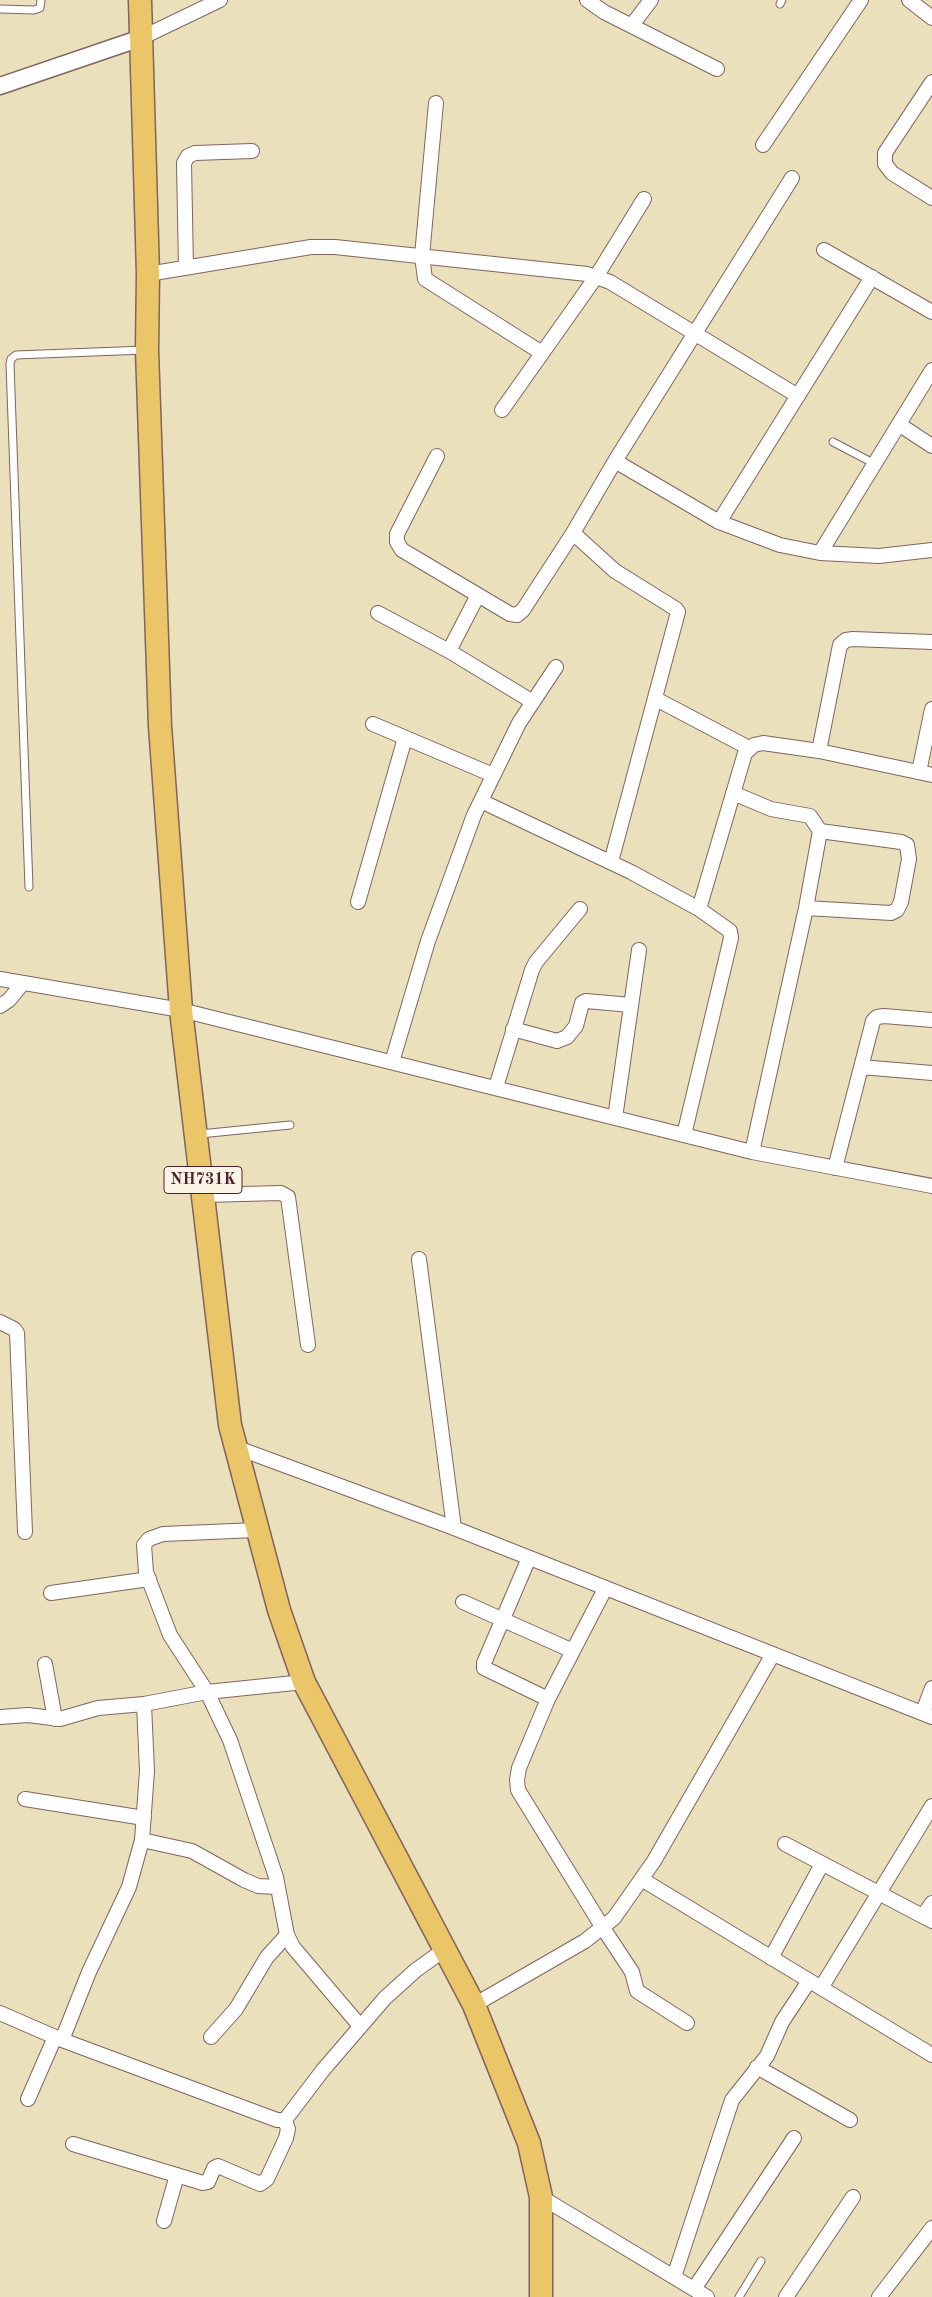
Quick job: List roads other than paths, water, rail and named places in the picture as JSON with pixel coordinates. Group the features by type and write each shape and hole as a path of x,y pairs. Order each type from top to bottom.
{"highway":[{"name":"NH731K","path":"140,0 148,274 147,350 160,726 181,1010 205,1195 230,1425 278,1610 304,1682 474,2005 529,2143 541,2197 541,2297"}],"street":[{"path":"0,86 141,38 220,0"},
{"path":"587,0 604,12 717,69"},
{"path":"632,25 651,0"},
{"path":"763,145 861,0"},
{"path":"909,0 932,18"},
{"path":"932,82 885,153 885,164 892,173 932,198"},
{"path":"436,103 422,256 423,274 429,282 542,353"},
{"path":"186,268 184,162 188,156 195,153 252,151"},
{"path":"437,456 398,534 397,542 402,550 510,614 517,615 523,610 573,533 615,461 792,178"},
{"path":"502,410 596,277 644,199"},
{"path":"148,274 311,247 335,247 587,274 610,282 798,396"},
{"path":"824,250 932,312"},
{"path":"719,522 872,277"},
{"path":"820,553 932,370"},
{"path":"900,425 932,446"},
{"path":"615,461 719,522 780,545 820,553 878,556 932,550"},
{"path":"573,533 615,571 678,612 611,862"},
{"path":"449,651 478,595"},
{"path":"378,613 449,651 533,702"},
{"path":"819,751 840,645 846,640 853,639 932,642"},
{"path":"392,1062 428,941 474,815 504,751 556,667"},
{"path":"656,699 749,748"},
{"path":"699,909 745,753 749,748 763,743 819,751 926,773 932,709"},
{"path":"373,724 493,775"},
{"path":"358,902 405,738"},
{"path":"733,793 771,809 810,816 820,831 806,908 752,1152"},
{"path":"481,801 611,862 699,909 730,931 731,938 684,1135"},
{"path":"806,908 892,913 897,910 901,902 909,859 907,845 901,842 820,831"},
{"path":"496,1087 527,982 536,962 580,909"},
{"path":"615,1118 639,950"},
{"path":"0,979 181,1010 752,1152 932,1186"},
{"path":"0,1006 9,1000 23,983"},
{"path":"513,1029 557,1041 567,1037 573,1030 582,1003 586,1001 631,1005"},
{"path":"835,1168 873,1021 877,1017 884,1016 932,1020"},
{"path":"861,1067 932,1073"},
{"path":"205,1195 281,1192 288,1198 308,1345"},
{"path":"418,1259 454,1528"},
{"path":"0,1322 14,1329 17,1333 25,1532"},
{"path":"235,1447 454,1528 927,1715 932,1688"},
{"path":"256,1530 163,1534 149,1539 144,1545 143,1556 149,1579 170,1635 207,1692 222,1722 239,1766 276,1877 276,1887 287,1934 293,1947 360,2026"},
{"path":"529,1558 484,1664 484,1668 548,1699"},
{"path":"51,1593 149,1579"},
{"path":"605,1589 548,1699 519,1768 518,1790 602,1928 632,1972 640,1994 687,2023"},
{"path":"463,1602 573,1650"},
{"path":"474,2005 585,1941 614,1918 643,1880 773,1654"},
{"path":"45,1664 55,1719"},
{"path":"0,1717 28,1715 55,1719 98,1708 144,1704 207,1692 304,1682"},
{"path":"28,2099 59,2038 129,1887 142,1840 144,1818 147,1771 144,1704"},
{"path":"25,1799 144,1818"},
{"path":"821,1988 932,1806"},
{"path":"142,1840 192,1851 250,1883 276,1887"},
{"path":"784,1844 928,1919 932,1903"},
{"path":"771,1958 822,1864"},
{"path":"643,1880 932,2055"},
{"path":"211,2037 236,2009 267,1957 287,1934"},
{"path":"285,2120 360,2026 401,1983 444,1950"},
{"path":"674,2277 732,2100 767,2056 782,2022 809,1981"},
{"path":"0,2013 59,2038 277,2120 285,2120"},
{"path":"757,2067 850,2120"},
{"path":"73,2144 203,2183 208,2182 214,2168 218,2166 260,2184 265,2182 286,2138 288,2129 285,2120"},
{"path":"694,2289 794,2138"},
{"path":"164,2221 177,2175"},
{"path":"541,2197 707,2297"},
{"path":"786,2297 853,2197"},
{"path":"879,2297 932,2228"}],"lane":[{"path":"0,9 34,10 40,8 41,0"},
{"path":"29,887 10,364 16,355 147,350"},
{"path":"832,442 876,464"},
{"path":"197,1135 290,1125"},
{"path":"739,2297 761,2261"}]}
